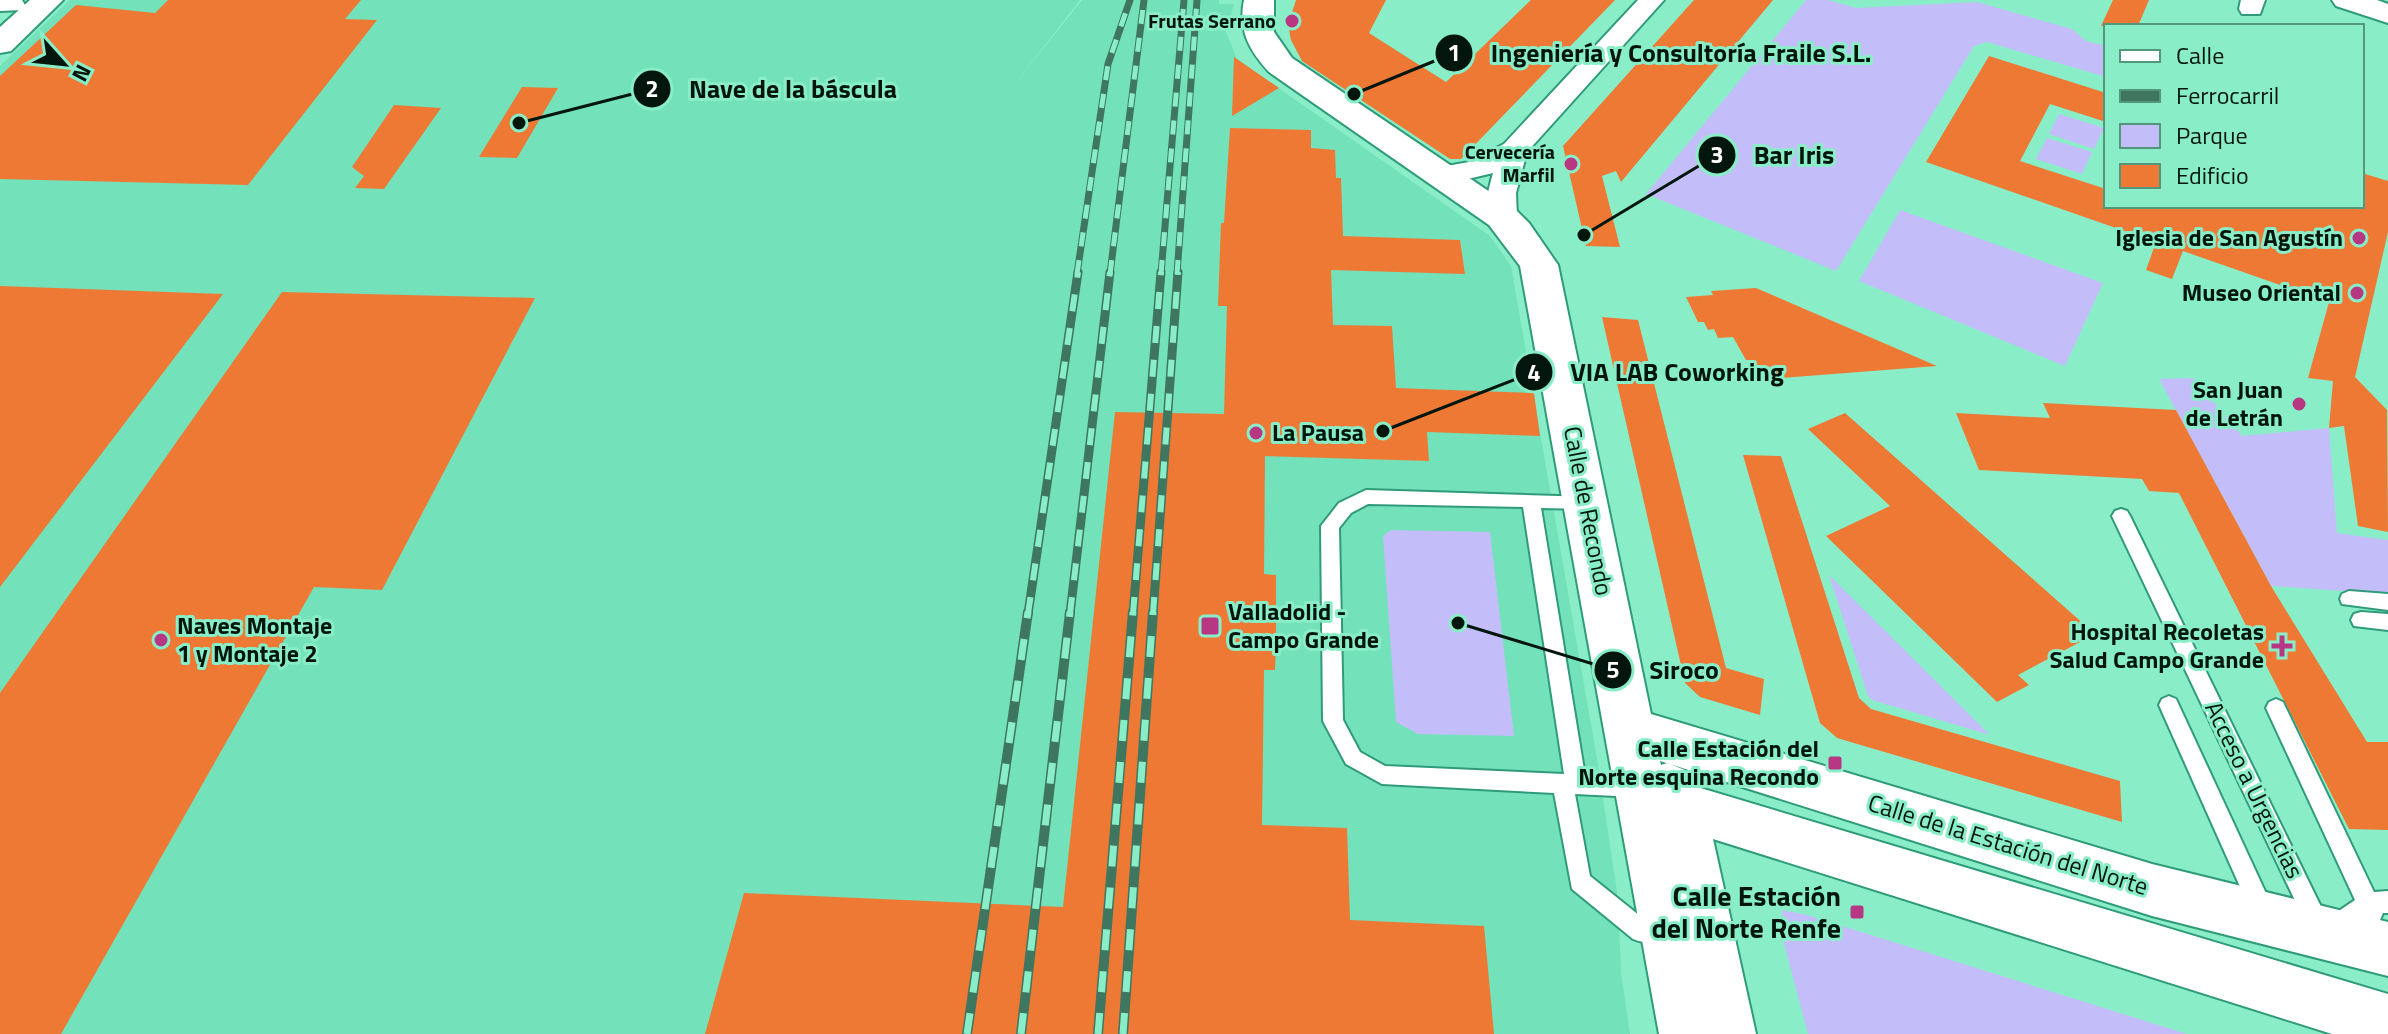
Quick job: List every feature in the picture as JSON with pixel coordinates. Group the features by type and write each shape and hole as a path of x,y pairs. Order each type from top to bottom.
{"street":[{"path":"0,44 48,0"},
{"name":"Calle de Recondo","path":"1259,0 1256,28 1267,53 1289,73 1502,217 1516,231 1539,265 1632,730 1661,797 1727,1034"},
{"path":"1440,175 1470,173 1490,166 1514,150 1652,0"},
{"path":"2347,0 2388,14"},
{"path":"1502,217 1502,193 1514,150"},
{"name":"Calle de la Estación del Norte","path":"1632,730 2152,890 2265,920 2324,935 2382,925"},
{"path":"1661,797 2388,1023"},
{"name":"Calle de Recondo","path":"1661,797 1668,932 1688,1034"}],"lane":[{"path":"1586,502 1366,497 1345,508 1330,526 1333,721 1353,758 1382,775 1569,784 1661,797"},
{"path":"1531,501 1580,882 1641,931 1668,932"},
{"name":"Acceso a Urgencias","path":"2121,516 2324,935"},
{"path":"2349,599 2388,602"},
{"path":"2361,620 2388,622"},
{"path":"2169,705 2265,920"},
{"path":"2276,708 2382,925"},
{"name":"Calle de Recondo","path":"1668,932 1692,960 1707,1034"}],"shaded area":[{"path":"70,0 1080,0 1010,90 1082,0 1219,0 1219,4 1234,4 1226,32 1237,59 1490,236 1511,266 1597,759 1618,898 1621,973 1630,1034 0,1034 0,66"}],"green space":[{"path":"1806,0 1828,0 1856,8 1977,2 2072,29 2086,41 2104,46 2104,76 1987,42 1974,46 1836,271 1646,194"},
{"path":"2059,114 2104,128 2094,149 2049,134"},
{"path":"2047,138 2092,152 2082,174 2036,159"},
{"path":"1900,210 2103,283 2065,366 1859,281"},
{"path":"2193,378 2242,436 2329,428 2337,533 2388,540 2388,594 2271,586 2159,379"},
{"path":"1391,530 1490,532 1514,736 1418,734 1396,722 1383,536"},
{"path":"1829,575 1990,735 1872,700 1868,696"},
{"path":"1782,910 1807,915 2187,1034 1808,1034 1783,940"}],"building":[{"path":"168,0 361,0 345,19 377,20 248,185 0,179 0,76 76,5 155,13"},
{"path":"1296,0 1386,0 1369,33 1446,82 1531,0 1615,0 1461,159 1450,159 1302,61 1291,40 1288,25"},
{"path":"1694,0 1773,0 1621,182 1616,171 1602,176 1620,247 1586,246 1563,146"},
{"path":"2113,0 2149,0 2139,24 2101,26"},
{"path":"1989,56 2104,92 2104,121 2050,104 2020,161 2104,188 2104,208 2364,208 2364,174 2388,181 2388,232 2355,377 2387,410 2388,532 2358,526 2344,426 2329,428 2333,381 2308,378 2329,302 2183,251 2172,279 2146,270 2156,242 1926,162"},
{"path":"1234,57 1279,88 1232,116"},
{"path":"522,87 558,88 517,158 479,157"},
{"path":"394,105 441,108 384,189 355,188 364,176 352,167"},
{"path":"1230,128 1311,130 1311,148 1335,150 1336,178 1341,178 1343,236 1460,240 1465,274 1331,270 1333,325 1392,326 1396,388 1534,393 1540,436 1427,432 1429,461 1265,456 1264,574 1276,575 1276,645 1275,670 1264,670 1262,825 1347,828 1350,920 1484,926 1494,1034 705,1034 744,893 1063,907 1115,412 1224,414 1227,306 1218,306 1221,223 1224,223"},
{"path":"0,286 223,294 0,587"},
{"path":"1756,288 1937,366 1769,379 1763,368 1756,369 1751,360 1746,360 1733,337 1718,338 1714,329 1708,330 1704,322 1698,322 1686,297 1713,295 1711,291"},
{"name":"Naves Montaje 1 y Montaje 2","path":"282,292 535,298 382,590 314,587 61,1034 0,1034 0,693"},
{"path":"1602,317 1638,320 1726,668 1764,679 1760,715 1700,697 1685,683"},
{"name":"Hospital Recoletas Salud Campo Grande","path":"2043,403 2176,410 2271,586 2367,742 2388,742 2388,830 2349,829 2179,493 2149,491 2142,479 1979,470 1956,413 2050,418"},
{"path":"1845,413 2095,634 2018,675 2029,685 1997,702 1826,536 1890,506 1808,429"},
{"path":"1743,455 1781,456 1859,698 1871,709 2120,781 2122,822 1837,738 1820,723"}],"railway":[{"path":"1077,274 1108,64 1130,0"},
{"path":"1110,274 1144,0"},
{"path":"1161,274 1184,0"},
{"path":"1177,274 1197,0"},
{"path":"1028,614 1078,272"},
{"path":"1070,614 1110,272"},
{"path":"1133,614 1161,272"},
{"path":"1153,614 1178,272"},
{"path":"967,1034 1028,612"},
{"path":"1021,1034 1070,612"},
{"path":"1098,1034 1133,612"},
{"path":"1123,1034 1153,612"}],"place":[{"name":"Frutas Serrano","path":"1292,21"},
{"name":"Ingeniería y Consultoría Fraile S.L.","path":"1354,94"},
{"name":"Nave de la báscula","path":"519,123"},
{"name":"Cervecería Marfil","path":"1571,164"},
{"name":"Bar Iris","path":"1584,235"},
{"name":"Iglesia de San Agustín","path":"2359,238"},
{"name":"Museo Oriental","path":"2357,293"},
{"name":"San Juan de Letrán","path":"2299,404"},
{"name":"VIA LAB Coworking","path":"1383,431"},
{"name":"La Pausa","path":"1256,433"},
{"name":"Siroco","path":"1458,623"},
{"name":"Valladolid - Campo Grande","path":"1210,626"},
{"name":"Naves Montaje 1 y Montaje 2","path":"161,640"},
{"name":"Hospital Recoletas Salud Campo Grande","path":"2282,646"},
{"name":"Calle Estación del Norte esquina Recondo","path":"1835,763"},
{"name":"Calle Estación del Norte Renfe","path":"1857,912"}]}
